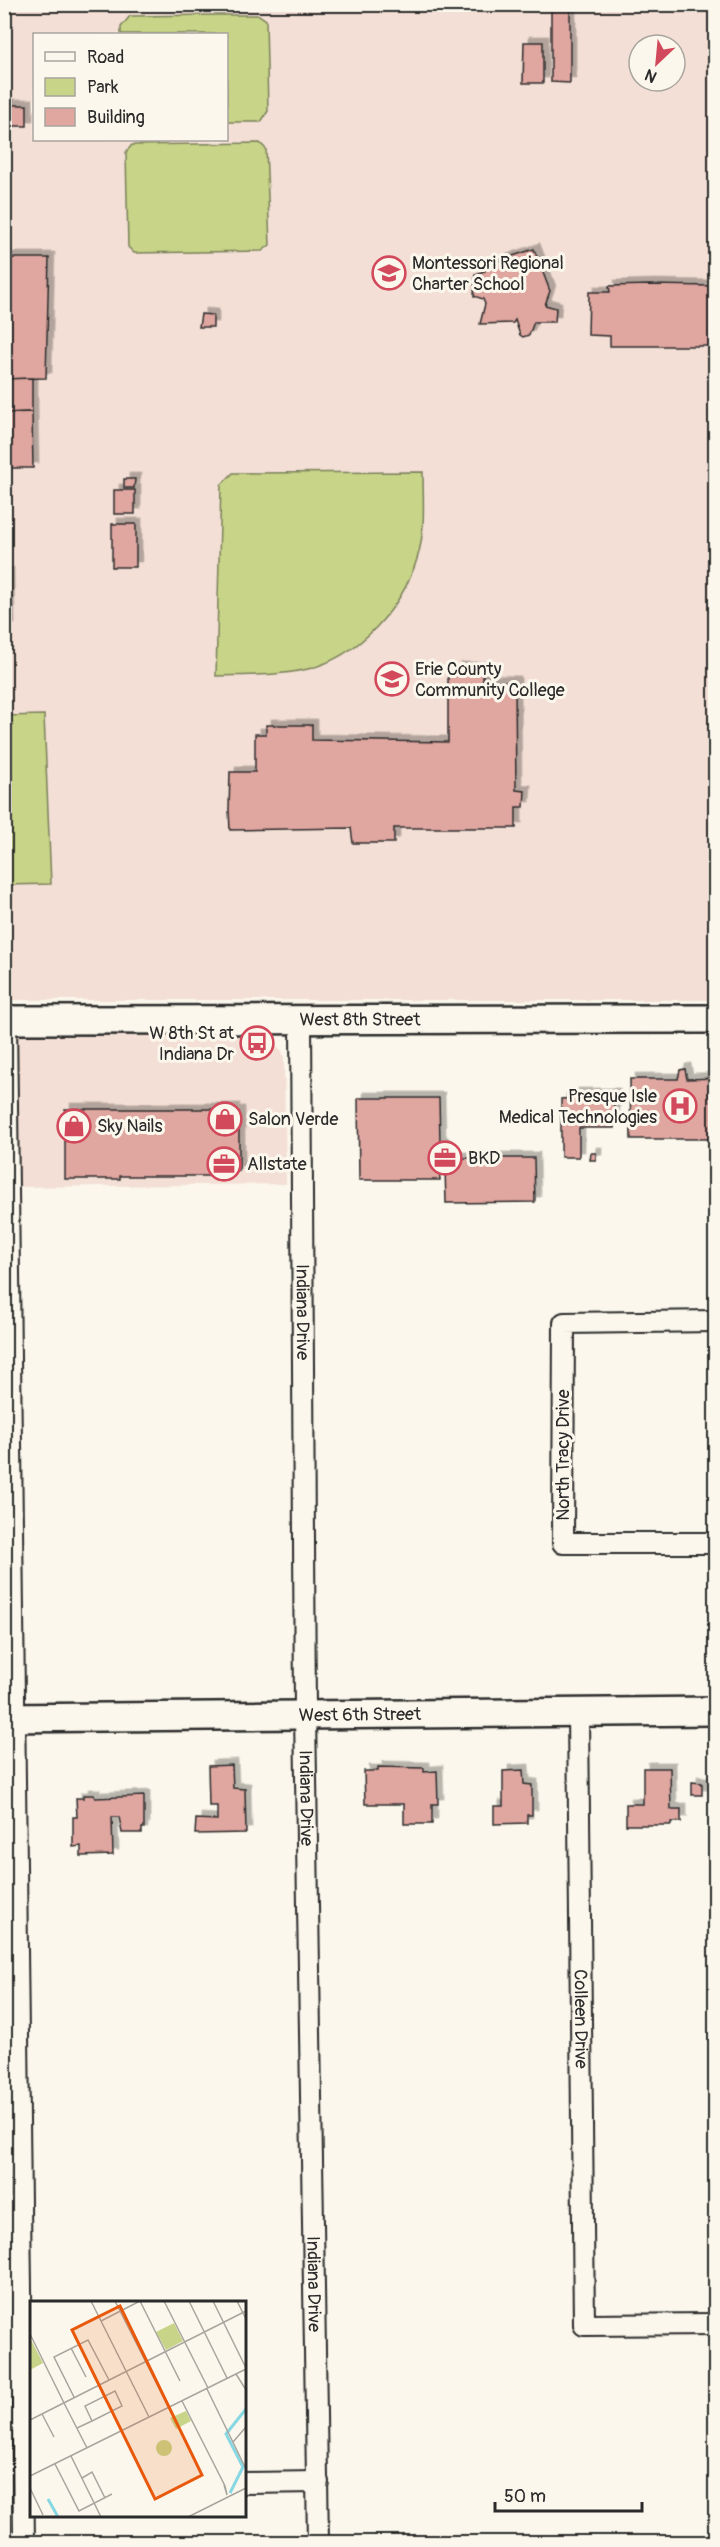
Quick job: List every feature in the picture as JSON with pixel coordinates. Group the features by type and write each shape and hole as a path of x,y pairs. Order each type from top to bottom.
{"main road":[{"name":"West 8th Street","path":"5,1020 716,1019"},
{"name":"West 6th Street","path":"10,1718 716,1711"}],"street":[{"path":"5,1020 10,1718 20,2487 24,2542"},
{"name":"Indiana Drive","path":"301,1020 305,1714 318,2542"},
{"name":"North Tracy Drive","path":"716,1321 564,1323 563,1543 716,1543"},
{"name":"Colleen Drive","path":"578,1713 584,2325 716,2324"},
{"path":"246,2483 318,2482"}],"shaded area":[{"path":"4,5 715,5 715,1000 5,1000"},
{"path":"16,1035 263,1035 269,1038 282,1051 284,1058 286,1184 17,1187 13,1072"}],"green space":[{"path":"259,15 266,20 268,111 261,122 228,122 228,33 121,33 121,27 130,16"},
{"path":"260,143 266,149 270,245 262,251 134,253 128,247 126,152 132,145"},
{"path":"423,472 423,527 417,559 401,595 376,628 344,653 327,663 308,669 274,674 216,676 221,485 233,473"},
{"path":"44,715 51,884 5,885 5,716"}],"building":[{"path":"551,4 570,4 570,83 551,82"},
{"path":"524,42 543,42 543,83 523,83"},
{"path":"4,105 27,105 27,126 4,126"},
{"path":"534,249 550,291 545,305 556,308 555,322 534,322 529,335 523,337 520,335 515,320 513,323 480,324 485,304 483,299 474,296 475,274 485,271 486,265"},
{"path":"4,258 49,258 46,378 4,379"},
{"path":"609,286 716,286 716,346 610,346 610,336 588,335 589,292 610,292"},
{"path":"201,314 213,315 213,327 199,327"},
{"path":"32,378 32,412 4,413 4,379"},
{"path":"32,412 33,468 4,468 4,413"},
{"path":"124,479 135,479 134,488 124,488"},
{"path":"114,490 135,490 135,514 114,514"},
{"path":"112,524 136,524 136,567 112,567"},
{"path":"4,573 8,573 9,629 4,629"},
{"path":"456,668 483,668 483,681 515,682 516,790 525,791 524,807 516,807 516,828 394,828 394,843 353,843 351,828 230,830 230,772 255,772 255,734 266,734 266,725 312,725 312,740 448,742 448,675 456,676"},
{"path":"685,1069 687,1079 716,1078 716,1139 631,1139 630,1079 678,1079 680,1070"},
{"path":"573,1094 614,1094 614,1128 579,1128 579,1157 561,1157 561,1099 574,1098"},
{"path":"358,1098 439,1098 440,1141 457,1158 534,1158 535,1202 446,1203 445,1168 439,1168 440,1180 359,1180"},
{"path":"65,1109 234,1109 233,1112 239,1112 239,1171 234,1171 234,1176 120,1176 120,1179 65,1179"},
{"path":"591,1153 596,1153 596,1160 590,1160"},
{"path":"232,1765 233,1788 245,1789 246,1833 195,1834 196,1819 217,1820 217,1806 209,1806 208,1766"},
{"path":"378,1767 424,1768 424,1772 437,1771 438,1804 432,1804 432,1824 404,1824 404,1804 365,1804 364,1771 378,1771"},
{"path":"643,1768 670,1768 671,1809 681,1809 681,1822 671,1822 671,1825 626,1825 626,1804 643,1804"},
{"path":"523,1770 524,1784 532,1785 532,1815 527,1815 527,1823 494,1824 494,1806 503,1806 503,1771"},
{"path":"692,1782 702,1783 702,1795 692,1795"},
{"path":"83,1795 94,1795 95,1798 144,1796 142,1833 122,1833 119,1817 112,1817 113,1855 81,1856 81,1846 73,1847 73,1817 77,1817 76,1798 83,1798"}],"place":[{"name":"Montessori Regional Charter School","path":"389,273"},
{"name":"Erie County Community College","path":"392,679"},
{"name":"W 8th St at Indiana Dr","path":"257,1043"},
{"name":"Presque Isle Medical Technologies","path":"680,1106"},
{"name":"Salon Verde","path":"225,1119"},
{"name":"Sky Nails","path":"74,1126"},
{"name":"BKD","path":"445,1158"},
{"name":"Allstate","path":"224,1164"}]}
